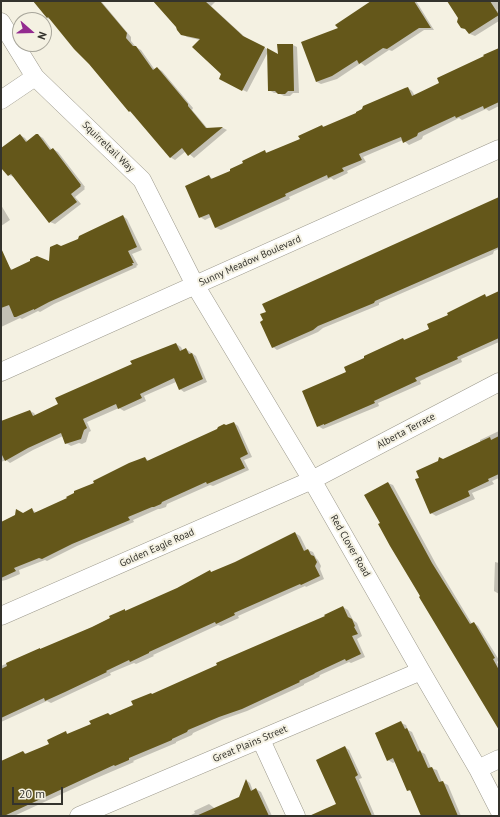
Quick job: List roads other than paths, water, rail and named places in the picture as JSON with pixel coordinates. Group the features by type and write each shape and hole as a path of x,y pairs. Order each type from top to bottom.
{"street":[{"name":"Squirreltail Way","path":"1,22 35,77 142,180 195,285"},
{"path":"1,100 35,77"},
{"name":"Sunny Meadow Boulevard","path":"1,372 499,149"},
{"name":"Red Clover Road","path":"195,285 312,480 478,769 499,810"},
{"name":"Alberta Terrace","path":"312,480 499,382"},
{"name":"Golden Eagle Road","path":"1,616 312,480"},
{"name":"Great Plains Street","path":"79,816 421,672"},
{"path":"261,740 296,816"},
{"path":"478,769 499,759"}]}
